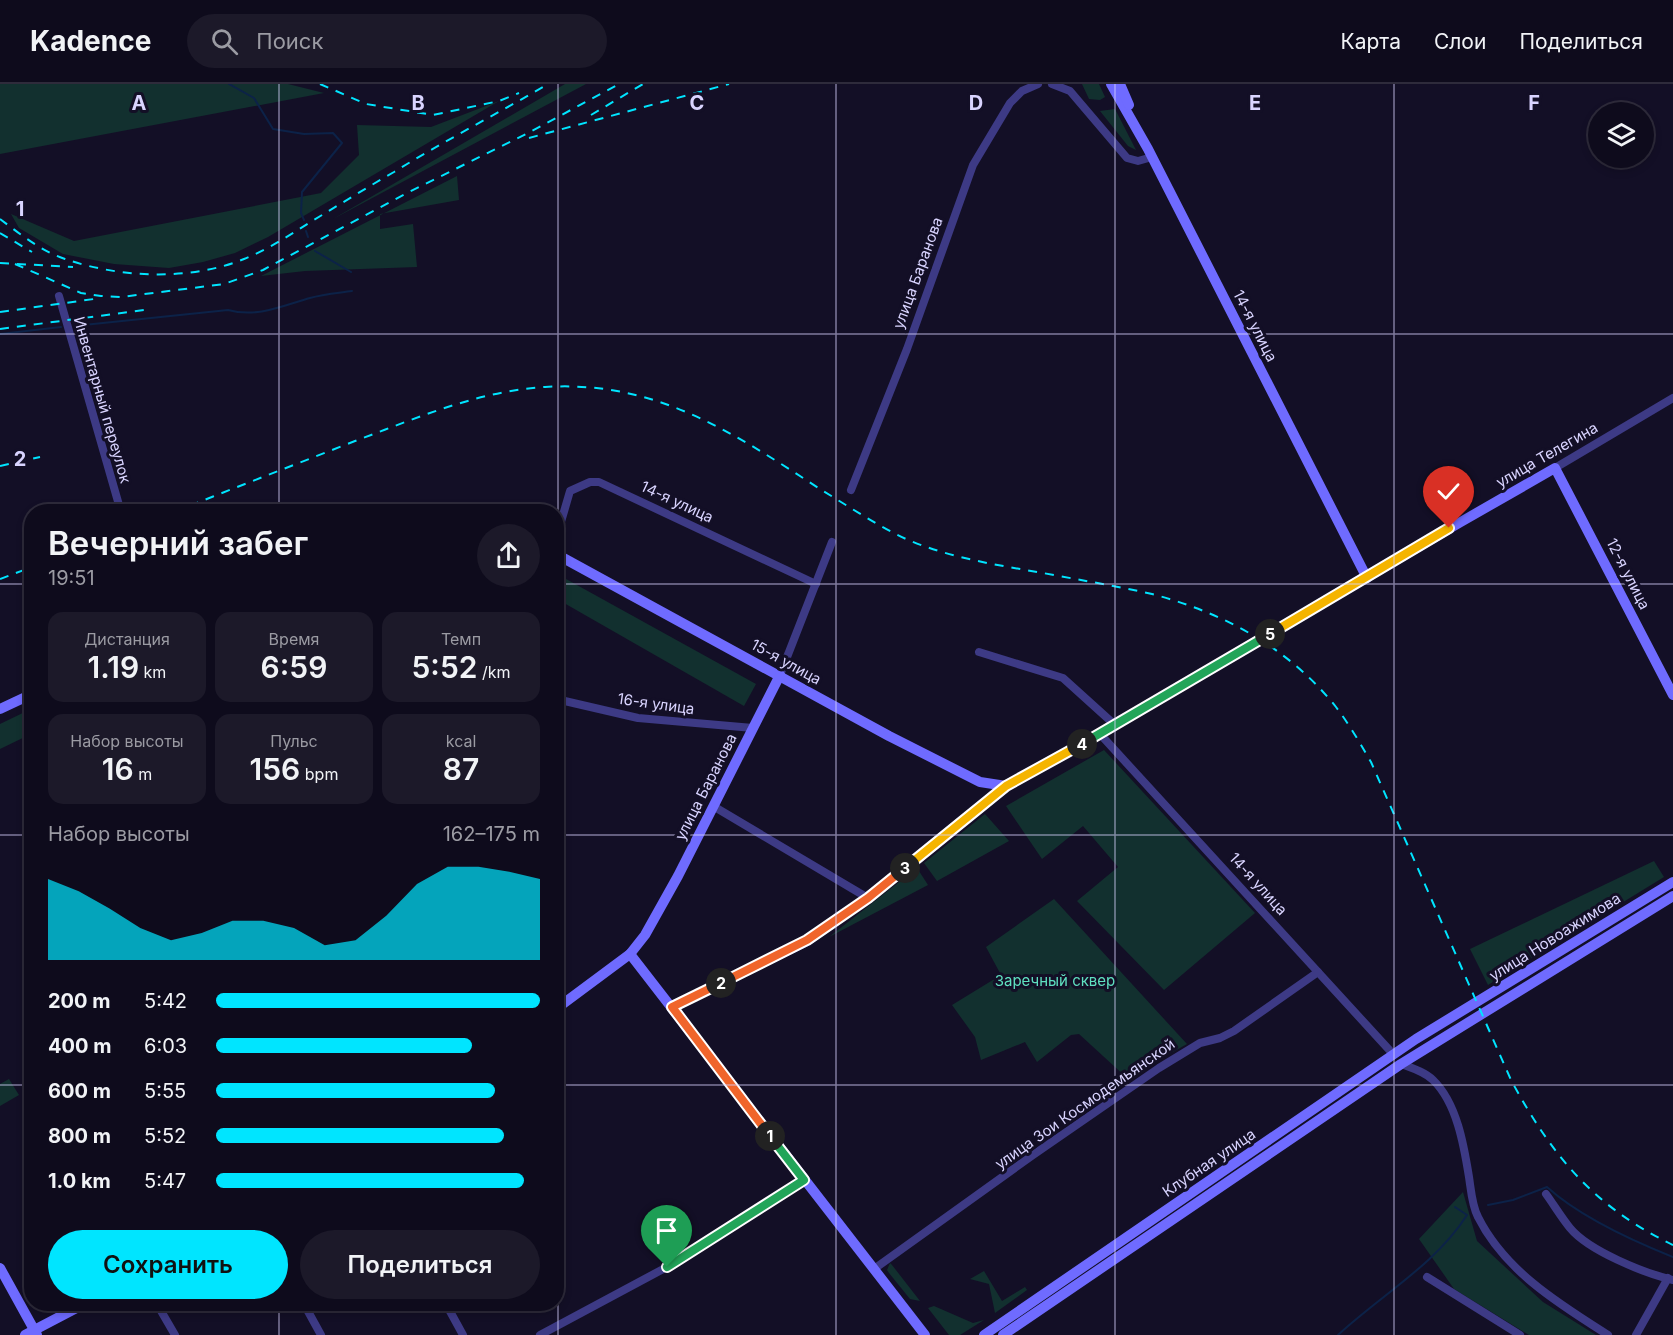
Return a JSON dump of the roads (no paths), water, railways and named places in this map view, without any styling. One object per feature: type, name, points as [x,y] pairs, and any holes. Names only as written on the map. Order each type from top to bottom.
[{"type":"main road","name":"14-я улица","points":[[1116,86],[1367,578]]},
{"type":"main road","name":"улица Телегина","points":[[672,1007],[807,940],[868,898],[1006,786],[1100,734],[1556,468]]},
{"type":"main road","name":"12-я улица","points":[[1556,468],[1673,695]]},
{"type":"main road","name":"15-я улица","points":[[564,558],[889,736],[980,782],[1006,786]]},
{"type":"main road","name":"улица Баранова","points":[[564,1003],[630,954],[645,935],[678,876],[780,675]]},
{"type":"main road","points":[[0,710],[24,698]]},
{"type":"main road","name":"улица Новоажимова","points":[[1452,1017],[1673,882]]},
{"type":"main road","name":"улица Новоажимова","points":[[1458,1028],[1673,896]]},
{"type":"main road","points":[[630,954],[925,1335]]},
{"type":"main road","name":"Клубная улица","points":[[984,1335],[1393,1054],[1452,1017]]},
{"type":"main road","name":"Клубная улица","points":[[1003,1335],[1401,1064],[1458,1028]]},
{"type":"main road","points":[[1393,1054],[1401,1064]]},
{"type":"main road","points":[[0,1268],[32,1334],[72,1311]]},
{"type":"street","name":"улица Баранова","points":[[851,490],[907,349],[973,165],[1010,103],[1022,91],[1038,84]]},
{"type":"street","points":[[1052,84],[1070,91],[1127,158],[1138,161],[1150,153]]},
{"type":"street","name":"Инвентарный переулок","points":[[59,296],[119,504]]},
{"type":"street","name":"улица Телегина","points":[[1556,468],[1673,398]]},
{"type":"street","name":"14-я улица","points":[[564,511],[570,490],[590,482],[599,482],[816,584]]},
{"type":"street","name":"улица Баранова","points":[[780,675],[832,542]]},
{"type":"street","points":[[979,652],[1063,678],[1115,725]]},
{"type":"street","name":"16-я улица","points":[[564,701],[638,718],[753,728]]},
{"type":"street","name":"14-я улица","points":[[1100,734],[1393,1054]]},
{"type":"street","points":[[712,806],[868,898]]},
{"type":"street","name":"улица Зои Космодемьянской","points":[[874,1269],[1137,1082],[1200,1043],[1220,1038],[1234,1031],[1318,972]]},
{"type":"street","points":[[1401,1064],[1432,1079],[1443,1093],[1463,1139],[1477,1216],[1499,1250],[1524,1275],[1557,1302],[1608,1335]]},
{"type":"street","points":[[540,1335],[667,1267],[804,1180]]},
{"type":"street","points":[[1546,1194],[1571,1230],[1592,1245],[1620,1261],[1670,1279],[1636,1335]]},
{"type":"street","points":[[1426,1277],[1520,1335]]},
{"type":"street","points":[[161,1311],[175,1335]]},
{"type":"street","points":[[308,1311],[321,1335]]},
{"type":"street","points":[[450,1311],[463,1335]]},
{"type":"waterway","points":[[229,84],[254,98],[273,129],[304,134],[333,133],[342,143],[302,192],[301,213],[304,220]]},
{"type":"waterway","points":[[306,231],[308,237]]},
{"type":"waterway","points":[[315,251],[351,272]]},
{"type":"waterway","points":[[74,326],[228,310],[259,312],[315,297],[352,291]]},
{"type":"waterway","points":[[0,334],[61,327]]},
{"type":"waterway","points":[[1488,1205],[1513,1200],[1547,1187],[1590,1218],[1673,1257]]},
{"type":"waterway","points":[[1338,1335],[1407,1279],[1454,1233],[1467,1215],[1455,1207]]},
{"type":"railway","points":[[320,84],[366,104],[433,115],[499,101],[519,93]]},
{"type":"railway","points":[[0,219],[31,242],[56,256],[109,270],[178,274],[223,266],[271,246],[548,84]]},
{"type":"railway","points":[[15,264],[81,293],[101,296],[121,297],[224,284],[263,270],[619,84]]},
{"type":"railway","points":[[591,115],[643,84]]},
{"type":"railway","points":[[529,138],[729,84]]},
{"type":"railway","points":[[0,233],[32,252]]},
{"type":"railway","points":[[0,263],[73,267]]},
{"type":"railway","points":[[0,312],[94,299]]},
{"type":"railway","points":[[0,329],[144,310]]},
{"type":"railway","points":[[194,504],[448,407],[520,390],[545,387],[585,387],[622,392],[657,401],[691,414],[755,448],[884,528],[923,546],[974,560],[1152,594],[1205,611],[1229,623],[1276,650],[1298,667],[1336,707],[1354,734],[1371,762],[1511,1080],[1559,1156],[1578,1177],[1620,1214],[1673,1245]]},
{"type":"railway","points":[[0,466],[40,457]]},
{"type":"railway","points":[[0,579],[24,570]]},
{"type":"park label","name":"Заречный сквер","points":[[1055,981]]}]
